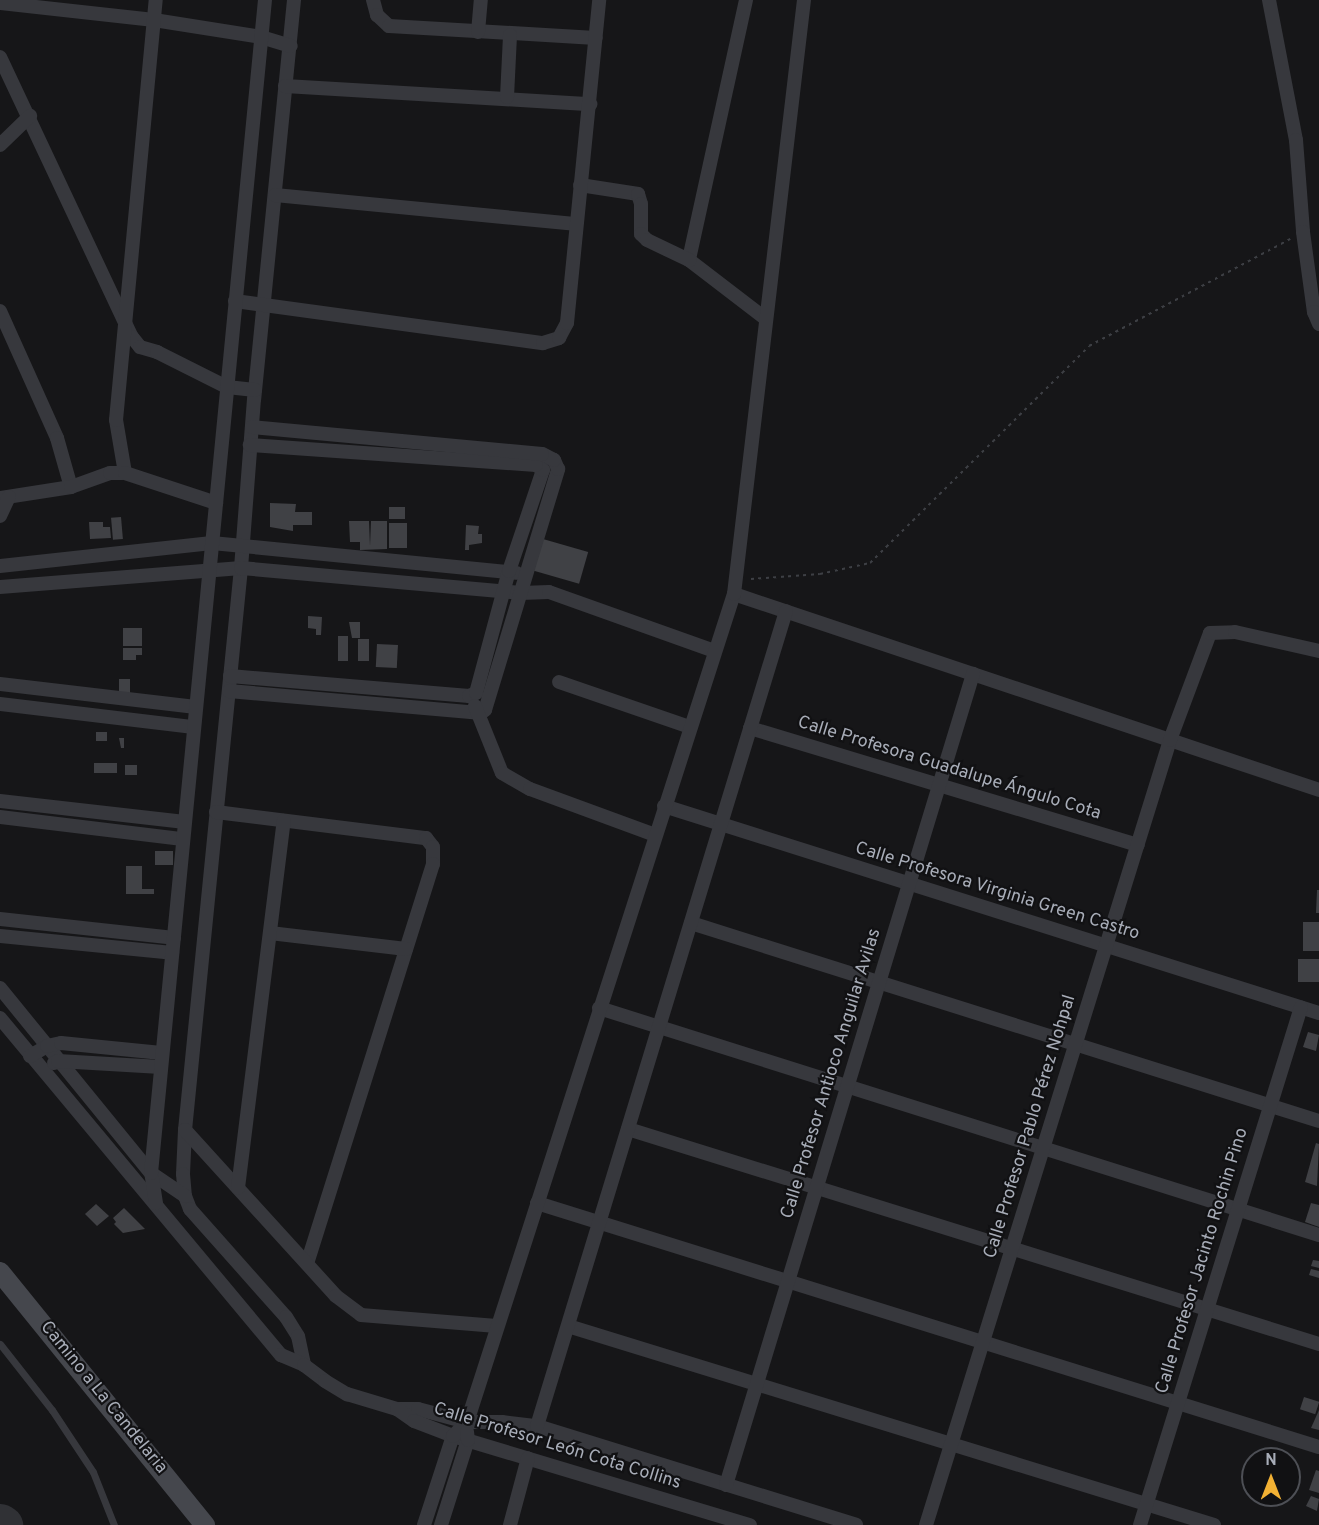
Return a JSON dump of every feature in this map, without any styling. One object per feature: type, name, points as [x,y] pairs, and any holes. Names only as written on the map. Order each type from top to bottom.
[{"type":"street","points":[[125,473],[116,420],[124,317],[156,0]]},
{"type":"street","points":[[156,1203],[151,1173],[265,0]]},
{"type":"street","points":[[185,1196],[185,1130],[294,0]]},
{"type":"street","points":[[373,0],[377,15],[389,26],[510,35],[596,38]]},
{"type":"street","points":[[478,32],[481,0]]},
{"type":"street","points":[[235,301],[543,343],[559,338],[567,323],[599,0]]},
{"type":"street","points":[[689,260],[746,0]]},
{"type":"street","points":[[441,1525],[468,1440],[467,1422],[497,1326],[735,587],[804,0]]},
{"type":"street","points":[[1269,0],[1296,140],[1303,232],[1314,312],[1319,324]]},
{"type":"street","points":[[0,3],[154,20],[261,37],[291,46]]},
{"type":"street","points":[[507,98],[510,35]]},
{"type":"street","points":[[0,57],[140,347],[157,352],[227,387],[255,390]]},
{"type":"street","points":[[285,86],[590,104]]},
{"type":"street","points":[[0,145],[30,116]]},
{"type":"street","points":[[580,185],[638,194],[641,204],[641,234],[647,240],[689,260],[766,319]]},
{"type":"street","points":[[275,195],[575,224]]},
{"type":"street","points":[[0,311],[57,438],[71,487]]},
{"type":"street","points":[[229,691],[479,713],[489,705],[558,469],[554,460],[542,454],[252,427]]},
{"type":"street","points":[[230,676],[469,696],[476,693],[509,571],[542,480],[543,470],[536,465],[250,445]]},
{"type":"street","points":[[0,516],[5,497],[71,487],[110,473],[125,473],[216,503]]},
{"type":"street","points":[[0,566],[212,543],[526,574]]},
{"type":"street","points":[[0,587],[241,567],[521,593],[549,592],[715,651]]},
{"type":"street","points":[[735,587],[786,611],[1319,790]]},
{"type":"street","points":[[537,1426],[786,611]]},
{"type":"street","name":"Calle Profesor Pablo Pérez Nohpal","points":[[926,1525],[1170,740],[1210,633],[1234,632],[1319,651]]},
{"type":"street","name":"Calle Profesor Antioco Anguilar Avilas","points":[[726,1485],[973,674]]},
{"type":"street","points":[[559,682],[690,727]]},
{"type":"street","points":[[0,684],[196,707]]},
{"type":"street","points":[[469,696],[479,713],[502,773],[530,789],[655,835]]},
{"type":"street","points":[[0,704],[194,727]]},
{"type":"street","name":"Calle Profesora Guadalupe Ángulo Cota","points":[[750,728],[1138,845]]},
{"type":"street","points":[[0,801],[185,822]]},
{"type":"street","name":"Calle Profesora Virginia Green Castro","points":[[664,806],[1319,1013]]},
{"type":"street","points":[[216,812],[426,838],[433,847],[433,864],[308,1264]]},
{"type":"street","points":[[0,817],[183,839]]},
{"type":"street","points":[[238,1188],[284,820]]},
{"type":"street","points":[[0,919],[174,938]]},
{"type":"street","points":[[691,923],[1319,1121]]},
{"type":"street","points":[[270,933],[406,949]]},
{"type":"street","points":[[0,936],[172,953]]},
{"type":"street","points":[[0,988],[151,1173],[185,1196],[197,1216],[286,1317],[298,1336],[304,1365]]},
{"type":"street","name":"Calle Profesor Jacinto Rochin Pino","points":[[1140,1525],[1301,1007]]},
{"type":"street","points":[[599,1008],[1319,1235]]},
{"type":"street","points":[[0,1018],[156,1203],[171,1226],[282,1355],[304,1365],[325,1382],[347,1394],[397,1409]]},
{"type":"street","points":[[30,1056],[47,1046],[73,1043],[162,1060]]},
{"type":"street","points":[[42,1070],[58,1061],[162,1060]]},
{"type":"street","points":[[628,1129],[1319,1344]]},
{"type":"street","points":[[185,1130],[336,1296],[362,1315],[497,1326]]},
{"type":"street","points":[[537,1203],[1319,1447]]},
{"type":"street","name":"Camino a La Candelaria","points":[[0,1272],[205,1525]]},
{"type":"street","points":[[568,1326],[1214,1525]]},
{"type":"street","name":"Calle Profesor León Cota Collins","points":[[397,1409],[418,1409],[467,1422],[502,1422],[537,1426],[856,1525]]},
{"type":"street","name":"Calle Profesor León Cota Collins","points":[[397,1409],[414,1421],[453,1436],[528,1458],[715,1520],[750,1525]]},
{"type":"street","points":[[424,1525],[453,1436],[467,1422]]},
{"type":"street","points":[[510,1525],[528,1458]]},
{"type":"lane","points":[[0,1344],[52,1410],[93,1472],[114,1525]]},
{"type":"path","points":[[735,587],[870,563],[1089,346],[1303,232]]},
{"type":"building","points":[[270,503],[296,504],[295,512],[312,512],[312,525],[293,525],[293,531],[270,527]]},
{"type":"building","points":[[389,507],[405,507],[405,519],[389,519]]},
{"type":"building","points":[[121,517],[123,539],[113,540],[111,518]]},
{"type":"building","points":[[349,521],[369,521],[370,546],[371,521],[387,521],[387,549],[360,550],[360,542],[350,542]]},
{"type":"building","points":[[89,522],[103,522],[103,527],[110,527],[111,538],[90,539]]},
{"type":"building","points":[[389,523],[407,523],[407,548],[389,548]]},
{"type":"building","points":[[466,525],[479,526],[478,534],[482,534],[482,543],[469,545],[469,550],[465,550]]},
{"type":"building","points":[[543,539],[588,552],[579,584],[534,571]]},
{"type":"building","points":[[308,616],[322,617],[321,635],[316,635],[316,629],[308,628]]},
{"type":"building","points":[[349,622],[360,622],[360,638],[352,638]]},
{"type":"building","points":[[123,628],[142,628],[142,646],[123,646]]},
{"type":"building","points":[[338,636],[348,636],[348,661],[338,661]]},
{"type":"building","points":[[358,639],[369,639],[369,661],[358,661]]},
{"type":"building","points":[[377,644],[398,645],[397,668],[376,667]]},
{"type":"building","points":[[123,648],[142,648],[142,655],[136,655],[136,660],[123,660]]},
{"type":"building","points":[[119,679],[130,679],[130,693],[119,693]]},
{"type":"building","points":[[96,732],[107,732],[107,741],[96,741]]},
{"type":"building","points":[[119,738],[124,738],[124,748],[121,748]]},
{"type":"building","points":[[94,763],[117,763],[117,773],[94,773]]},
{"type":"building","points":[[125,765],[137,765],[137,775],[125,775]]},
{"type":"building","points":[[155,851],[173,851],[173,865],[155,865]]},
{"type":"building","points":[[126,866],[142,866],[142,894],[126,894]]},
{"type":"building","points":[[142,889],[154,889],[154,894],[142,894]]},
{"type":"building","points":[[1317,890],[1319,890],[1319,913],[1316,913]]},
{"type":"building","points":[[1303,922],[1319,922],[1319,951],[1303,951]]},
{"type":"building","points":[[1298,959],[1319,959],[1319,982],[1298,982]]},
{"type":"building","points":[[1308,1032],[1319,1035],[1316,1051],[1303,1047]]},
{"type":"building","points":[[1316,1143],[1319,1144],[1317,1186],[1305,1182]]},
{"type":"building","points":[[1311,1203],[1319,1205],[1319,1227],[1305,1222]]},
{"type":"building","points":[[96,1204],[109,1216],[97,1226],[85,1214]]},
{"type":"building","points":[[124,1208],[145,1229],[123,1233],[114,1224],[116,1222],[113,1218]]},
{"type":"building","points":[[1313,1260],[1319,1261],[1319,1268],[1311,1266]]},
{"type":"building","points":[[1311,1269],[1319,1271],[1319,1278],[1309,1275]]},
{"type":"building","points":[[1304,1397],[1319,1402],[1315,1414],[1300,1409]]},
{"type":"building","points":[[1319,1410],[1319,1430],[1311,1428]]},
{"type":"building","points":[[1316,1470],[1319,1471],[1319,1493],[1309,1490]]},
{"type":"building","points":[[1311,1496],[1319,1499],[1317,1511],[1306,1506]]}]
